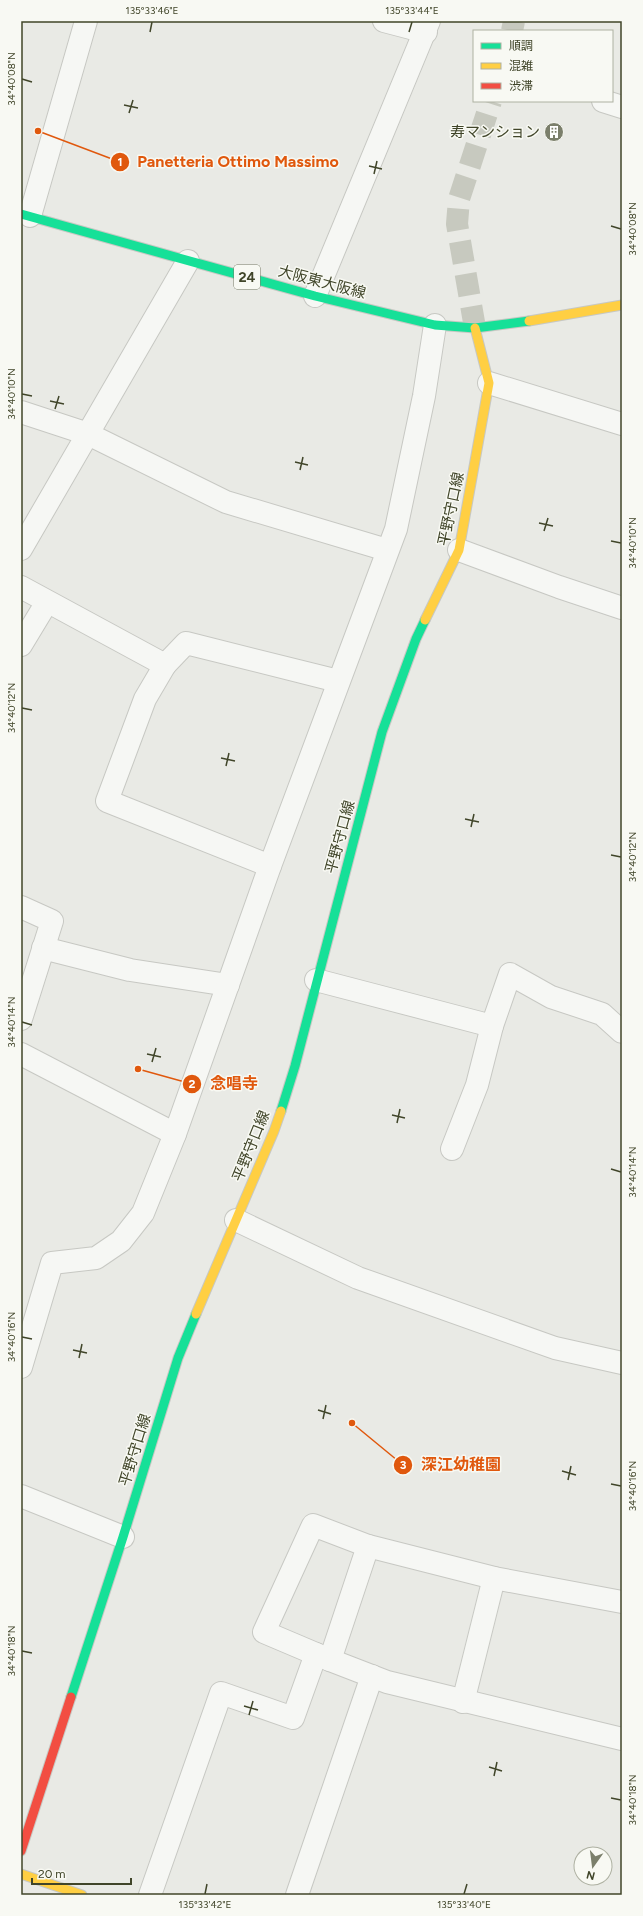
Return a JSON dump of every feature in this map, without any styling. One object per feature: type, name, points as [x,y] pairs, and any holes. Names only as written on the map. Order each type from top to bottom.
[{"type":"main road","name":"大阪東大阪線","points":[[26,215],[314,296],[435,324],[475,328],[522,322],[622,305]]},
{"type":"main road","name":"平野守口線","points":[[21,1851],[123,1537],[178,1358],[274,1131],[295,1066],[316,980],[382,732],[416,639],[459,550],[489,383],[475,328]]},
{"type":"main road","points":[[21,1874],[82,1895]]},
{"type":"street","points":[[26,215],[86,21]]},
{"type":"street","points":[[314,296],[428,26],[384,21]]},
{"type":"street","points":[[606,102],[622,107]]},
{"type":"street","points":[[21,549],[188,260]]},
{"type":"street","points":[[21,1367],[52,1263],[96,1258],[121,1241],[143,1213],[175,1134],[270,866],[396,528],[424,396],[435,324]]},
{"type":"street","points":[[489,383],[622,424]]},
{"type":"street","points":[[21,412],[88,434],[226,502],[387,550]]},
{"type":"street","points":[[459,550],[559,587],[622,608]]},
{"type":"street","points":[[21,587],[165,665]]},
{"type":"street","points":[[21,645],[47,602]]},
{"type":"street","points":[[270,866],[107,801],[145,698],[165,665],[186,643],[338,682]]},
{"type":"street","points":[[21,907],[52,921],[21,1020]]},
{"type":"street","points":[[43,948],[130,970],[228,984]]},
{"type":"street","points":[[452,1149],[477,1085],[492,1026],[510,974],[551,997],[602,1014],[622,1032]]},
{"type":"street","points":[[316,980],[492,1026]]},
{"type":"street","points":[[21,1054],[175,1134]]},
{"type":"street","points":[[236,1220],[358,1278],[555,1348],[622,1363]]},
{"type":"street","points":[[21,1496],[123,1537]]},
{"type":"street","points":[[622,1602],[494,1578],[368,1546],[313,1525],[264,1632],[372,1676],[463,1702],[622,1739]]},
{"type":"street","points":[[150,1895],[221,1693],[293,1718],[323,1657],[368,1546]]},
{"type":"street","points":[[463,1702],[494,1578]]},
{"type":"street","points":[[297,1895],[372,1676]]},
{"type":"tunnel","points":[[512,30],[514,21]]},
{"type":"tunnel","points":[[475,328],[457,224],[459,199],[491,102]]},
{"type":"traffic: fast","points":[[21,214],[315,296],[435,325],[475,328],[529,321]]},
{"type":"traffic: fast","points":[[281,1111],[295,1066],[382,732],[416,639],[425,620]]},
{"type":"traffic: fast","points":[[71,1697],[123,1537],[178,1358],[196,1314]]},
{"type":"traffic: slow","points":[[529,321],[622,305]]},
{"type":"traffic: slow","points":[[425,620],[459,550],[489,383],[475,328]]},
{"type":"traffic: slow","points":[[196,1314],[274,1131],[281,1111]]},
{"type":"traffic: slow","points":[[21,1874],[82,1895]]},
{"type":"traffic: jam","points":[[21,1851],[71,1697]]},
{"type":"place","name":"Panetteria Ottimo Massimo","points":[[38,131]]},
{"type":"place","name":"寿マンション","points":[[554,132]]},
{"type":"place","name":"念唱寺","points":[[138,1069]]},
{"type":"place","name":"深江幼稚園","points":[[352,1423]]}]
